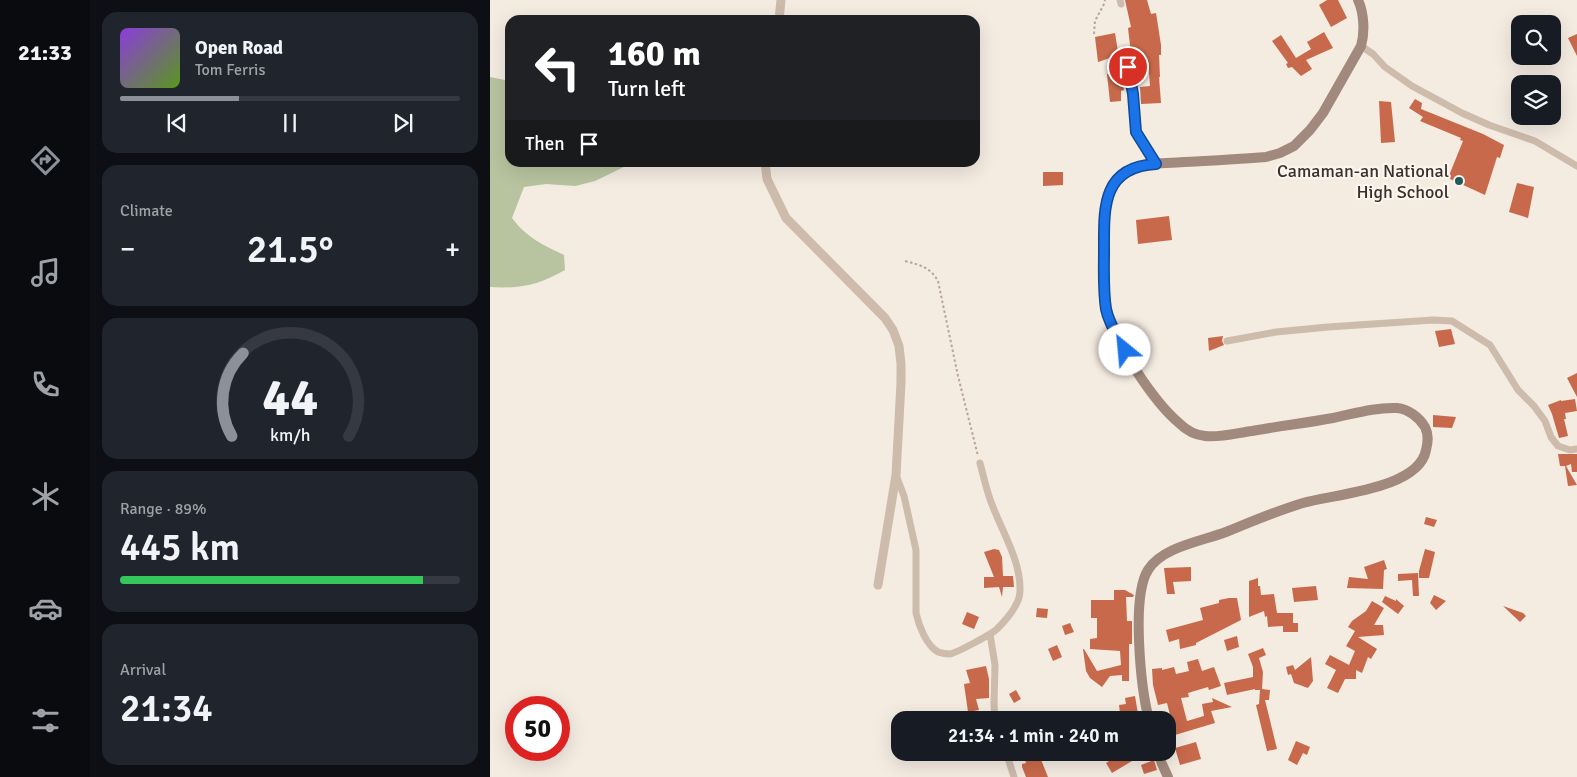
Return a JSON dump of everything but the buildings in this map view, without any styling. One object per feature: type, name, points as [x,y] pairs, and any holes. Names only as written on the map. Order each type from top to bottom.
[{"type":"main road","points":[[1148,711],[1141,669],[1140,589],[1149,567],[1158,558],[1182,546],[1222,534],[1304,503],[1379,487],[1411,472],[1425,455],[1428,438],[1425,427],[1412,414],[1400,408],[1366,411],[1223,436],[1204,436],[1190,432],[1179,424],[1148,386],[1111,325],[1106,309],[1105,205],[1110,190],[1121,175],[1148,164],[1266,158],[1294,146],[1323,113],[1361,46],[1364,38],[1362,8],[1358,0]]},
{"type":"main road","points":[[1161,761],[1168,777]]},
{"type":"street","points":[[780,15],[781,0]]},
{"type":"street","points":[[1361,46],[1373,54],[1385,67],[1412,86],[1489,125],[1535,141],[1577,166]]},
{"type":"street","points":[[1128,67],[1133,94],[1136,132],[1156,164]]},
{"type":"street","points":[[765,167],[767,179],[786,218],[881,313],[893,330],[899,346],[902,364],[896,475],[878,585]]},
{"type":"street","points":[[1227,341],[1276,332],[1328,327],[1433,320],[1452,321],[1490,345],[1518,390],[1534,406],[1545,421],[1551,437],[1558,446],[1570,450],[1577,449]]},
{"type":"street","points":[[896,475],[904,496],[916,550],[916,613],[918,622],[930,645],[939,652],[949,654],[963,649],[996,629],[1016,606],[1020,591],[1018,574],[1012,553],[992,506],[980,463]]},
{"type":"street","points":[[990,634],[995,666],[994,711]]},
{"type":"street","points":[[1009,761],[1014,777]]},
{"type":"path","points":[[1094,34],[1095,21],[1105,0]]},
{"type":"path","points":[[905,261],[923,266],[933,272],[938,281],[958,376],[980,463]]},
{"type":"green space","points":[[490,77],[505,80],[505,167],[624,167],[595,181],[575,186],[546,184],[524,187],[512,218],[529,235],[564,255],[565,270],[529,285],[490,287]]},
{"type":"place","name":"Camaman-an National High School","points":[[1459,181]]},
{"type":"route","points":[[1125,350],[1111,325],[1106,309],[1104,259],[1105,205],[1110,190],[1121,175],[1148,164],[1156,164],[1136,132],[1133,94],[1128,67]]}]
